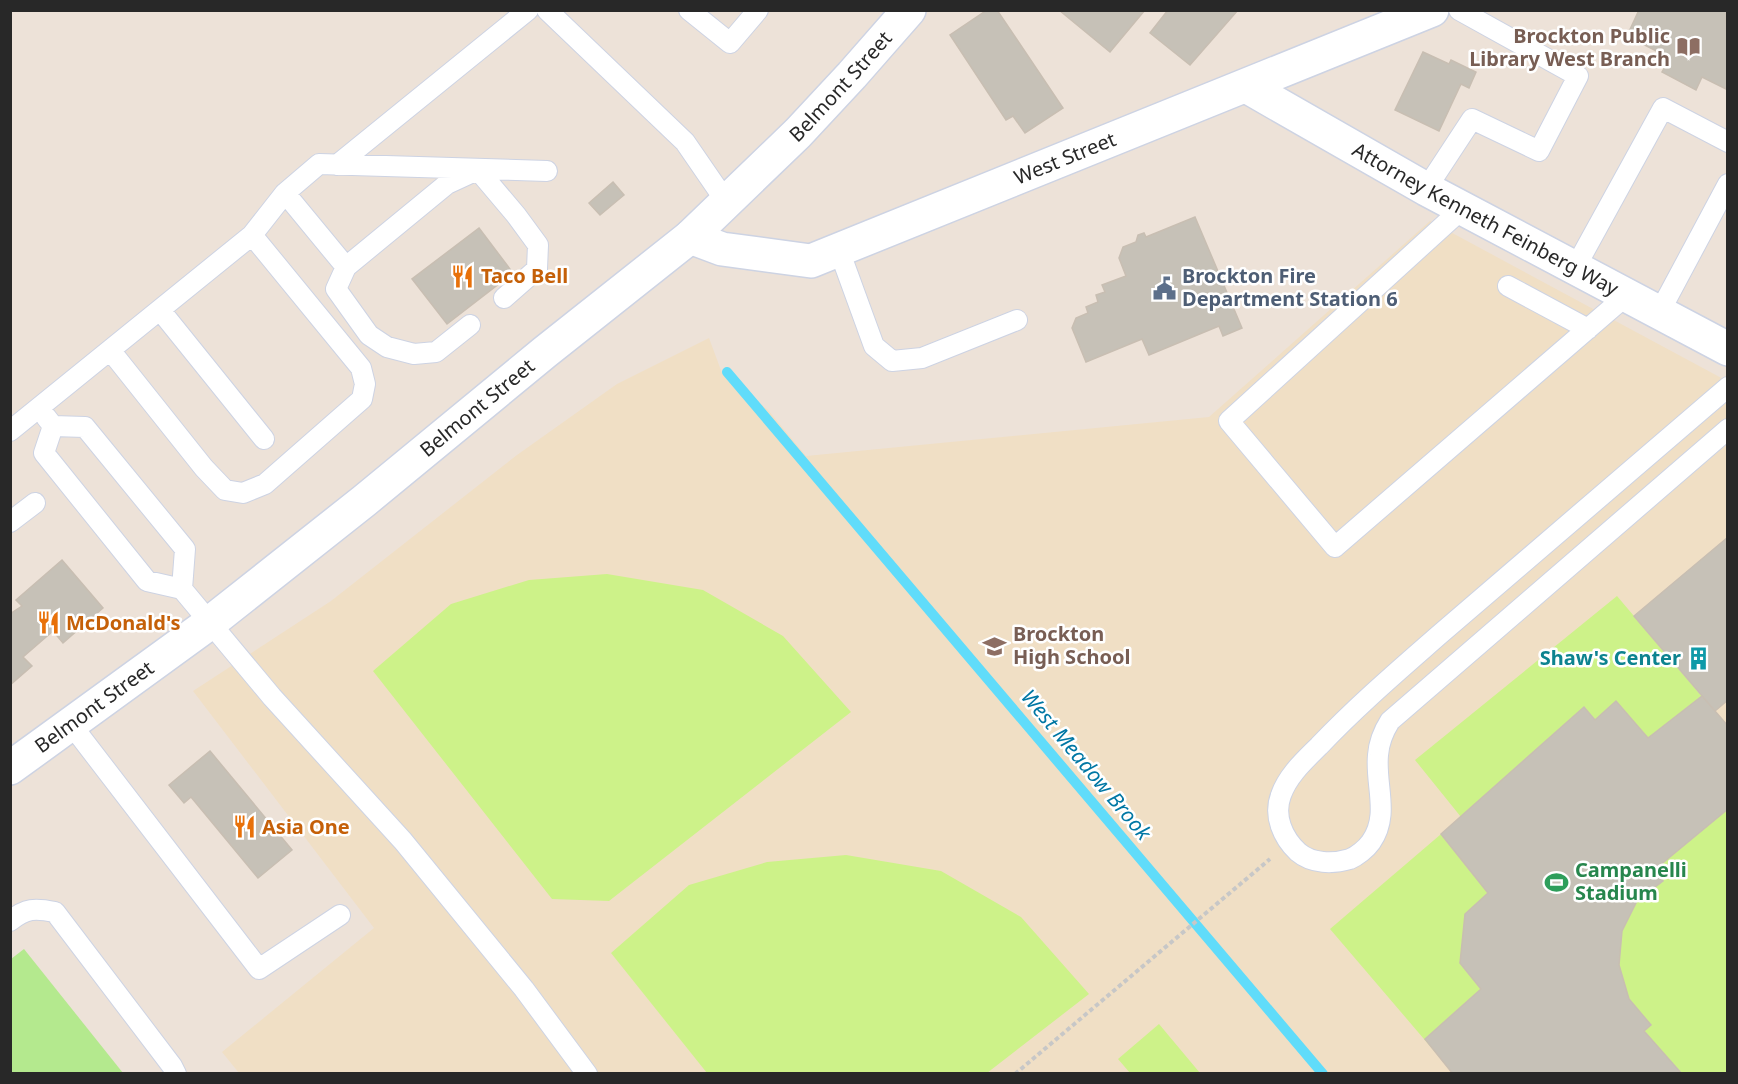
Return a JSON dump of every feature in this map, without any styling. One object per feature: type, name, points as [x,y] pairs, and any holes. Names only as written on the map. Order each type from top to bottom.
[{"type":"street","name":"Belmont Street","points":[[10,768],[211,622],[690,237],[798,133],[909,10]]},
{"type":"street","name":"West Street","points":[[690,237],[722,249],[811,261],[1432,10]]},
{"type":"street","name":"Attorney Kenneth Feinberg Way","points":[[1246,86],[1426,189],[1728,349]]},
{"type":"lane","points":[[337,165],[528,10]]},
{"type":"lane","points":[[547,10],[685,142],[727,203]]},
{"type":"lane","points":[[689,10],[730,43],[758,10]]},
{"type":"lane","points":[[1426,189],[1472,119],[1539,151],[1578,76],[1459,10]]},
{"type":"lane","points":[[1575,268],[1663,108],[1728,142]]},
{"type":"lane","points":[[10,431],[252,236],[285,194],[319,164],[547,171]]},
{"type":"lane","points":[[470,325],[436,352],[414,354],[387,347],[369,335],[336,289],[346,267],[447,184],[478,170]]},
{"type":"lane","points":[[478,170],[538,245],[537,269],[504,298]]},
{"type":"lane","points":[[1659,313],[1728,184]]},
{"type":"lane","points":[[285,194],[346,267]]},
{"type":"lane","points":[[1463,208],[1229,421],[1335,547],[1627,295]]},
{"type":"lane","points":[[110,350],[204,468],[225,490],[243,493],[265,484],[362,399],[365,384],[361,368],[252,236]]},
{"type":"lane","points":[[839,250],[874,346],[892,361],[922,358],[1017,320]]},
{"type":"lane","points":[[1508,286],[1588,329]]},
{"type":"lane","points":[[160,310],[264,439]]},
{"type":"lane","points":[[1728,387],[1359,705],[1298,768],[1280,796],[1278,813],[1281,828],[1289,843],[1302,855],[1318,862],[1336,863],[1353,858],[1368,847],[1378,832],[1382,815],[1378,756],[1383,733],[1390,721],[1728,429]]},
{"type":"lane","points":[[39,408],[53,426]]},
{"type":"lane","points":[[53,426],[86,427],[185,549],[182,589]]},
{"type":"lane","points":[[53,426],[44,453],[147,581],[182,589],[272,697],[404,841],[524,989],[587,1074]]},
{"type":"lane","points":[[10,522],[35,502]]},
{"type":"lane","points":[[70,723],[259,969],[340,915]]},
{"type":"lane","points":[[10,921],[22,912],[39,909],[55,912],[172,1065],[176,1074]]},
{"type":"path","points":[[1015,1074],[1289,843]]},
{"type":"shaded area","name":"Brockton High School","points":[[1430,221],[1727,381],[1727,1073],[239,1073],[222,1052],[374,928],[193,691],[331,601],[517,455],[617,384],[709,338],[722,373],[768,410],[806,456],[1209,417]]},
{"type":"green space","points":[[607,574],[703,590],[783,636],[851,712],[609,901],[552,899],[373,671],[451,604],[529,580]]},
{"type":"green space","name":"Campanelli Stadium","points":[[1617,596],[1727,726],[1727,1073],[1453,1073],[1330,929],[1461,817],[1415,760]]},
{"type":"green space","points":[[846,855],[941,871],[1021,917],[1089,994],[987,1073],[707,1073],[611,953],[689,885],[767,862]]},
{"type":"green space","points":[[24,949],[123,1073],[11,1073],[11,959]]},
{"type":"green space","points":[[1159,1024],[1200,1073],[1130,1073],[1118,1059]]},
{"type":"building","points":[[987,10],[997,10],[1063,108],[1025,133],[1013,116],[1006,120],[950,35]]},
{"type":"building","points":[[1059,10],[1145,10],[1110,52]]},
{"type":"building","points":[[1168,10],[1238,10],[1190,65],[1150,33]]},
{"type":"building","name":"Brockton Public Library West Branch","points":[[1639,10],[1726,10],[1728,90],[1702,77],[1696,90],[1662,72],[1670,58],[1627,36]]},
{"type":"building","points":[[1423,52],[1449,64],[1451,60],[1476,72],[1469,88],[1461,84],[1439,131],[1395,110]]},
{"type":"building","points":[[613,182],[624,195],[600,215],[589,203]]},
{"type":"building","name":"Brockton Fire Department Station 6","points":[[1195,217],[1242,328],[1223,336],[1219,326],[1149,355],[1142,339],[1086,362],[1072,328],[1076,318],[1088,313],[1086,307],[1098,302],[1096,295],[1105,292],[1102,285],[1126,276],[1119,258],[1123,247],[1136,242],[1138,235],[1144,233],[1146,237]]},
{"type":"building","name":"Taco Bell","points":[[479,228],[513,273],[447,324],[412,279]]},
{"type":"building","name":"Shaw's Center","points":[[1728,537],[1728,700],[1715,711],[1634,616]]},
{"type":"building","name":"McDonald's","points":[[62,560],[103,608],[63,643],[53,631],[23,657],[32,666],[10,685],[10,614],[22,606],[16,600]]},
{"type":"building","name":"Campanelli Stadium","points":[[1702,696],[1728,726],[1728,809],[1653,871],[1663,881],[1637,901],[1622,931],[1619,965],[1629,999],[1651,1025],[1644,1031],[1682,1074],[1453,1074],[1425,1039],[1481,989],[1460,963],[1465,914],[1488,893],[1441,834],[1584,707],[1595,720],[1616,701],[1648,738]]},
{"type":"building","name":"Asia One","points":[[210,751],[292,850],[258,878],[191,797],[184,803],[169,785]]},
{"type":"waterway","name":"West Meadow Brook","points":[[727,372],[1323,1074]]},
{"type":"place","name":"Brockton Public Library West Branch","points":[[1688,47]]},
{"type":"place","name":"Taco Bell","points":[[463,276]]},
{"type":"place","name":"Brockton Fire Department Station 6","points":[[1164,288]]},
{"type":"place","name":"McDonald's","points":[[48,623]]},
{"type":"place","name":"Brockton High School","points":[[995,646]]},
{"type":"place","name":"Shaw's Center","points":[[1699,658]]},
{"type":"place","name":"Asia One","points":[[244,827]]},
{"type":"place","name":"Campanelli Stadium","points":[[1557,882]]}]
